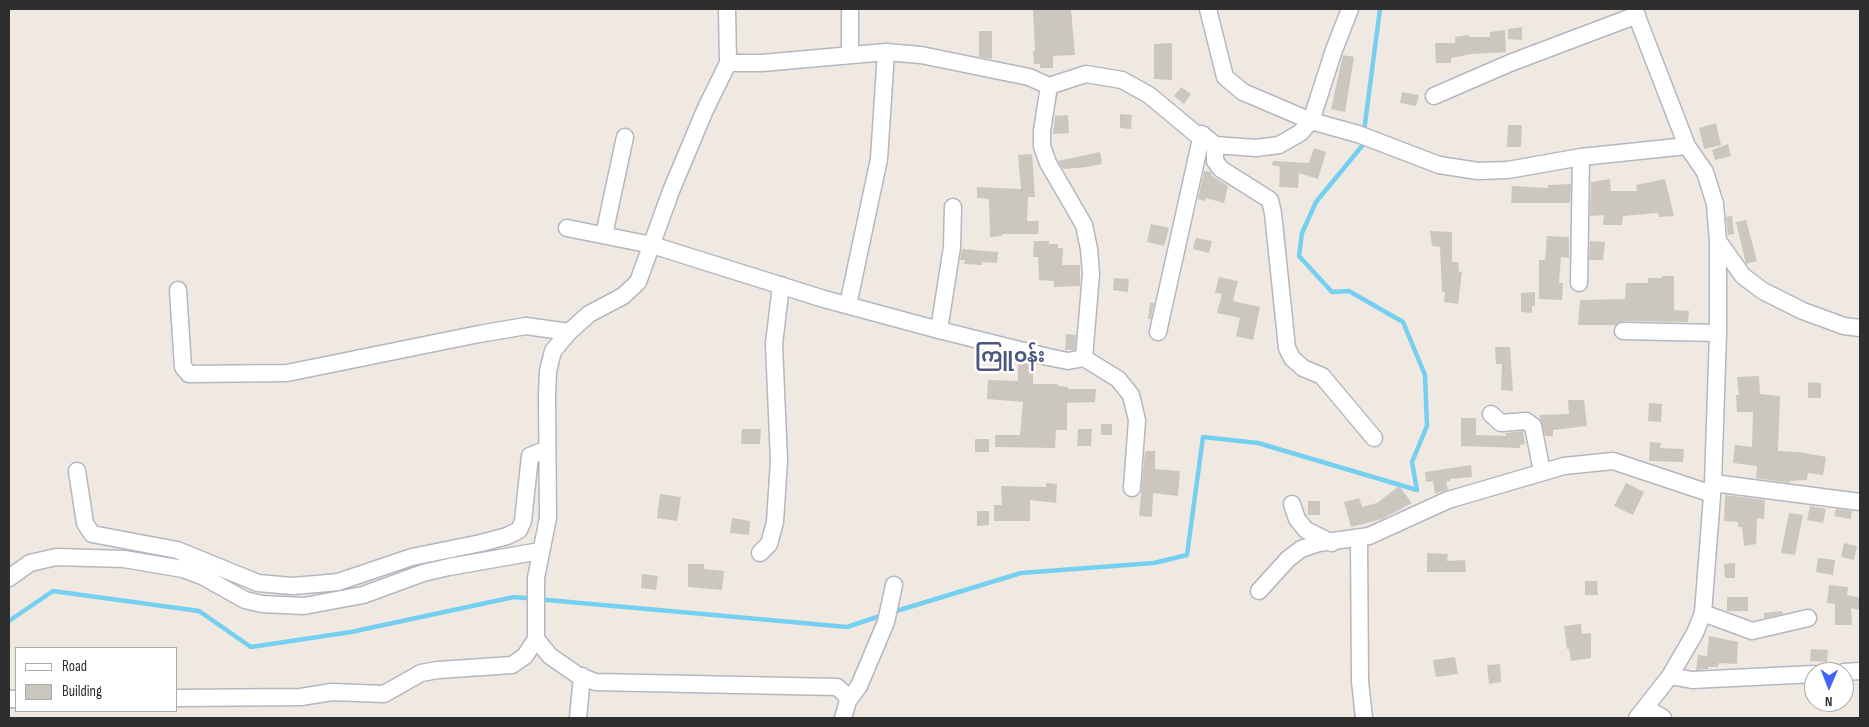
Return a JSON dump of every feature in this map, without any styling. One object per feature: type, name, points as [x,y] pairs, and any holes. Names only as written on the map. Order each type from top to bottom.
[{"type":"street","points":[[178,698],[301,697],[332,692],[384,694],[421,673],[512,665],[525,656],[536,639],[536,578],[548,518],[548,372],[553,351],[569,332],[589,314],[623,296],[638,282],[705,110],[728,63],[727,9]]},
{"type":"street","points":[[850,9],[850,56]]},
{"type":"street","points":[[1208,9],[1225,77],[1243,92],[1311,121],[1358,134],[1440,165],[1478,171],[1508,170],[1581,157],[1687,146]]},
{"type":"street","points":[[728,63],[886,52],[921,54],[1029,77],[1049,86],[1086,74],[1122,80],[1149,94],[1196,134],[1202,134],[1215,145],[1256,148],[1279,145],[1300,133],[1311,121],[1334,50],[1350,9]]},
{"type":"street","points":[[1434,96],[1636,12],[1687,146],[1705,172],[1708,180],[1715,204],[1718,241],[1718,333],[1713,488],[1703,613],[1695,633],[1670,676],[1641,713],[1663,718]]},
{"type":"street","points":[[848,305],[879,159],[886,52]]},
{"type":"street","points":[[1049,86],[1042,131],[1042,146],[1048,163],[1084,225],[1089,249],[1091,274],[1084,358]]},
{"type":"street","points":[[1158,332],[1202,134]]},
{"type":"street","points":[[604,234],[624,137]]},
{"type":"street","points":[[1215,145],[1215,161],[1221,168],[1270,200],[1286,338],[1292,358],[1303,368],[1322,376],[1374,438]]},
{"type":"street","points":[[1579,283],[1581,157]]},
{"type":"street","points":[[939,330],[952,246],[953,208]]},
{"type":"street","points":[[567,228],[652,245],[848,305],[939,330],[1068,361],[1084,358],[1118,379],[1131,395],[1137,420],[1132,488]]},
{"type":"street","points":[[1718,241],[1743,276],[1763,291],[1803,311],[1844,326],[1860,328]]},
{"type":"street","points":[[760,553],[769,544],[775,522],[779,461],[774,344],[781,285]]},
{"type":"street","points":[[178,290],[183,367],[189,374],[287,373],[526,326],[569,332]]},
{"type":"street","points":[[1623,331],[1718,333]]},
{"type":"street","points":[[1491,414],[1501,423],[1526,421],[1533,426],[1542,472]]},
{"type":"street","points":[[77,471],[85,523],[92,534],[177,550],[258,583],[309,585],[338,582],[412,557],[507,536],[519,530],[523,522],[530,456],[547,449]]},
{"type":"street","points":[[1259,591],[1300,549],[1319,543],[1332,543],[1359,538],[1384,530],[1448,500],[1564,466],[1612,461],[1713,488],[1860,502]]},
{"type":"street","points":[[1292,504],[1297,519],[1306,530],[1332,543]]},
{"type":"street","points":[[1359,538],[1360,681],[1364,718]]},
{"type":"street","points":[[9,578],[30,563],[56,557],[124,558],[183,569],[202,576],[244,600],[262,604],[304,606],[363,595],[423,573],[448,567],[540,551]]},
{"type":"street","points":[[843,718],[848,700],[859,686],[887,614],[894,584]]},
{"type":"street","points":[[1703,613],[1752,631],[1808,618]]},
{"type":"street","points":[[536,639],[550,656],[580,683],[828,686],[842,690],[848,700]]},
{"type":"street","points":[[1670,676],[1692,680],[1804,674]]},
{"type":"street","points":[[578,718],[580,683]]},
{"type":"building","points":[[1033,9],[1071,9],[1075,55],[1053,56],[1053,68],[1040,68],[1040,64],[1034,64]]},
{"type":"building","points":[[1522,27],[1522,40],[1508,39],[1508,29]]},
{"type":"building","points":[[1505,30],[1506,52],[1471,54],[1451,58],[1451,63],[1436,63],[1435,43],[1455,43],[1455,37],[1468,35],[1469,37],[1490,37],[1490,32]]},
{"type":"building","points":[[979,31],[992,31],[992,59],[979,57]]},
{"type":"building","points":[[1172,43],[1172,80],[1154,79],[1154,44]]},
{"type":"building","points":[[1343,55],[1354,57],[1345,112],[1331,109]]},
{"type":"building","points":[[1181,87],[1191,94],[1184,104],[1174,96]]},
{"type":"building","points":[[1402,92],[1419,95],[1416,106],[1400,103]]},
{"type":"building","points":[[1120,114],[1132,115],[1131,129],[1120,128]]},
{"type":"building","points":[[1068,115],[1069,133],[1053,134],[1055,116]]},
{"type":"building","points":[[1716,123],[1721,145],[1704,149],[1699,128]]},
{"type":"building","points":[[1508,125],[1522,125],[1521,147],[1507,147]]},
{"type":"building","points":[[1728,144],[1731,156],[1715,160],[1712,150]]},
{"type":"building","points":[[1314,148],[1326,152],[1318,179],[1299,173],[1298,188],[1279,187],[1280,167],[1272,165],[1273,161],[1309,163]]},
{"type":"building","points":[[1100,152],[1102,164],[1063,169],[1058,161]]},
{"type":"building","points":[[1032,154],[1035,197],[1028,197],[1027,221],[1039,221],[1038,234],[1002,234],[1002,236],[990,237],[989,199],[977,198],[977,187],[1021,189],[1018,155]]},
{"type":"building","points":[[1204,171],[1211,172],[1212,176],[1228,186],[1224,203],[1206,198],[1205,201],[1198,199]]},
{"type":"building","points":[[1610,179],[1611,191],[1637,191],[1636,185],[1665,179],[1674,216],[1659,217],[1658,213],[1623,216],[1622,225],[1603,225],[1604,215],[1590,216],[1591,182]]},
{"type":"building","points":[[1571,184],[1570,203],[1511,203],[1512,186],[1548,188],[1548,185]]},
{"type":"building","points":[[1732,216],[1734,234],[1728,235],[1726,217]]},
{"type":"building","points":[[1746,220],[1757,261],[1746,264],[1736,222]]},
{"type":"building","points":[[1151,224],[1169,228],[1164,246],[1147,242]]},
{"type":"building","points":[[1430,231],[1452,232],[1452,262],[1458,262],[1459,272],[1462,272],[1458,304],[1444,302],[1445,292],[1442,292],[1440,247],[1432,246]]},
{"type":"building","points":[[1547,236],[1569,237],[1569,258],[1561,257],[1559,283],[1563,283],[1562,300],[1539,299],[1539,260],[1545,260]]},
{"type":"building","points":[[1196,238],[1212,241],[1209,253],[1193,249]]},
{"type":"building","points":[[1034,241],[1049,241],[1049,244],[1058,244],[1058,248],[1063,248],[1062,265],[1080,265],[1080,286],[1054,287],[1054,281],[1039,280],[1038,257],[1033,257]]},
{"type":"building","points":[[1590,241],[1605,242],[1603,260],[1589,260]]},
{"type":"building","points":[[962,249],[998,252],[997,263],[982,262],[982,265],[964,264],[965,260],[960,260]]},
{"type":"building","points":[[1662,276],[1674,276],[1674,310],[1689,311],[1688,322],[1623,321],[1615,325],[1578,325],[1580,300],[1625,299],[1626,283],[1648,283],[1648,278],[1662,278]]},
{"type":"building","points":[[1219,277],[1238,281],[1233,301],[1260,307],[1253,340],[1236,336],[1240,318],[1217,313],[1222,294],[1215,293]]},
{"type":"building","points":[[1114,278],[1129,279],[1128,292],[1113,290]]},
{"type":"building","points":[[1535,292],[1535,306],[1532,306],[1532,313],[1521,312],[1521,293]]},
{"type":"building","points":[[1150,303],[1154,303],[1151,319],[1148,319]]},
{"type":"building","points":[[1066,334],[1076,335],[1075,350],[1065,350]]},
{"type":"building","points":[[1495,347],[1510,347],[1513,391],[1501,390],[1502,364],[1496,364]]},
{"type":"building","points":[[1018,362],[1033,364],[1033,384],[1058,384],[1058,386],[1068,387],[1068,389],[1096,389],[1095,402],[1067,403],[1067,430],[1056,430],[1055,448],[995,447],[995,435],[1020,435],[1023,402],[987,399],[988,380],[1018,381]]},
{"type":"building","points":[[1759,376],[1760,394],[1780,396],[1778,451],[1799,452],[1826,457],[1823,475],[1808,473],[1807,480],[1790,481],[1790,483],[1756,478],[1757,466],[1733,463],[1735,445],[1752,447],[1753,412],[1737,412],[1736,395],[1739,395],[1737,377]]},
{"type":"building","points":[[1808,382],[1821,383],[1821,398],[1808,398]]},
{"type":"building","points":[[1568,400],[1584,400],[1587,426],[1553,430],[1553,436],[1545,436],[1539,415],[1569,414]]},
{"type":"building","points":[[1649,403],[1662,404],[1661,422],[1648,421]]},
{"type":"building","points":[[1461,418],[1476,418],[1476,435],[1506,436],[1505,433],[1523,431],[1525,444],[1520,445],[1520,448],[1461,446]]},
{"type":"building","points":[[1101,424],[1112,424],[1112,435],[1101,435]]},
{"type":"building","points":[[742,429],[761,429],[760,444],[741,444]]},
{"type":"building","points":[[1078,429],[1092,429],[1091,446],[1077,446]]},
{"type":"building","points":[[975,439],[989,439],[989,452],[975,452]]},
{"type":"building","points":[[1650,442],[1661,443],[1660,448],[1684,449],[1683,462],[1649,461]]},
{"type":"building","points":[[1145,451],[1155,451],[1155,469],[1180,471],[1178,496],[1153,493],[1152,517],[1139,516]]},
{"type":"building","points":[[1471,465],[1472,477],[1450,479],[1450,481],[1446,482],[1448,490],[1435,494],[1433,481],[1426,482],[1425,472]]},
{"type":"building","points":[[1046,483],[1057,484],[1056,503],[1030,500],[1030,521],[994,521],[994,505],[1002,505],[1001,486],[1046,487]]},
{"type":"building","points":[[1626,483],[1644,492],[1633,515],[1614,506]]},
{"type":"building","points":[[1399,486],[1412,503],[1382,519],[1351,527],[1344,502],[1359,498],[1362,507],[1377,503]]},
{"type":"building","points":[[660,494],[681,497],[677,521],[657,518]]},
{"type":"building","points":[[1725,495],[1765,500],[1764,519],[1757,518],[1756,544],[1744,546],[1742,527],[1738,527],[1738,522],[1724,521]]},
{"type":"building","points":[[1308,501],[1320,501],[1320,515],[1308,515]]},
{"type":"building","points":[[1810,506],[1826,509],[1823,523],[1807,520]]},
{"type":"building","points":[[1836,509],[1852,511],[1851,519],[1834,516]]},
{"type":"building","points":[[977,511],[989,511],[989,525],[977,526]]},
{"type":"building","points":[[1789,513],[1803,515],[1795,555],[1781,553]]},
{"type":"building","points":[[732,518],[750,521],[749,535],[730,533]]},
{"type":"building","points":[[1844,543],[1857,546],[1854,560],[1841,557]]},
{"type":"building","points":[[1427,553],[1448,554],[1447,561],[1465,560],[1466,572],[1427,572]]},
{"type":"building","points":[[1818,558],[1835,560],[1833,575],[1816,572]]},
{"type":"building","points":[[1735,563],[1735,578],[1725,578],[1724,564]]},
{"type":"building","points":[[688,564],[704,564],[704,569],[724,571],[722,590],[688,587]]},
{"type":"building","points":[[642,574],[658,576],[656,590],[641,588]]},
{"type":"building","points":[[1585,581],[1597,581],[1598,595],[1585,595]]},
{"type":"building","points":[[1829,585],[1848,587],[1847,595],[1860,598],[1860,610],[1851,608],[1852,625],[1835,625],[1835,604],[1827,603]]},
{"type":"building","points":[[1727,597],[1748,597],[1748,611],[1727,611]]},
{"type":"building","points":[[1782,611],[1783,614],[1764,618],[1764,613]]},
{"type":"building","points":[[1581,624],[1582,634],[1591,633],[1591,658],[1571,661],[1569,649],[1567,649],[1564,626]]},
{"type":"building","points":[[1709,636],[1738,642],[1737,664],[1719,663],[1718,667],[1696,670],[1698,655],[1707,656]]},
{"type":"building","points":[[1811,649],[1828,650],[1827,662],[1810,661]]},
{"type":"building","points":[[1455,657],[1458,674],[1436,677],[1433,660]]},
{"type":"building","points":[[1500,664],[1501,682],[1489,684],[1487,665]]},
{"type":"waterway","points":[[1364,131],[1380,9]]},
{"type":"waterway","points":[[893,612],[1021,573],[1154,563],[1187,555],[1203,437],[1258,443],[1417,490],[1412,462],[1427,426],[1425,375],[1403,322],[1349,291],[1332,292],[1299,256],[1302,233],[1316,202],[1362,146],[1363,139]]},
{"type":"waterway","points":[[9,621],[53,591],[199,611],[251,647],[351,632],[514,597],[847,627],[883,615]]},
{"type":"district","name":"ကြူဝန်း","points":[[1010,357]]}]
